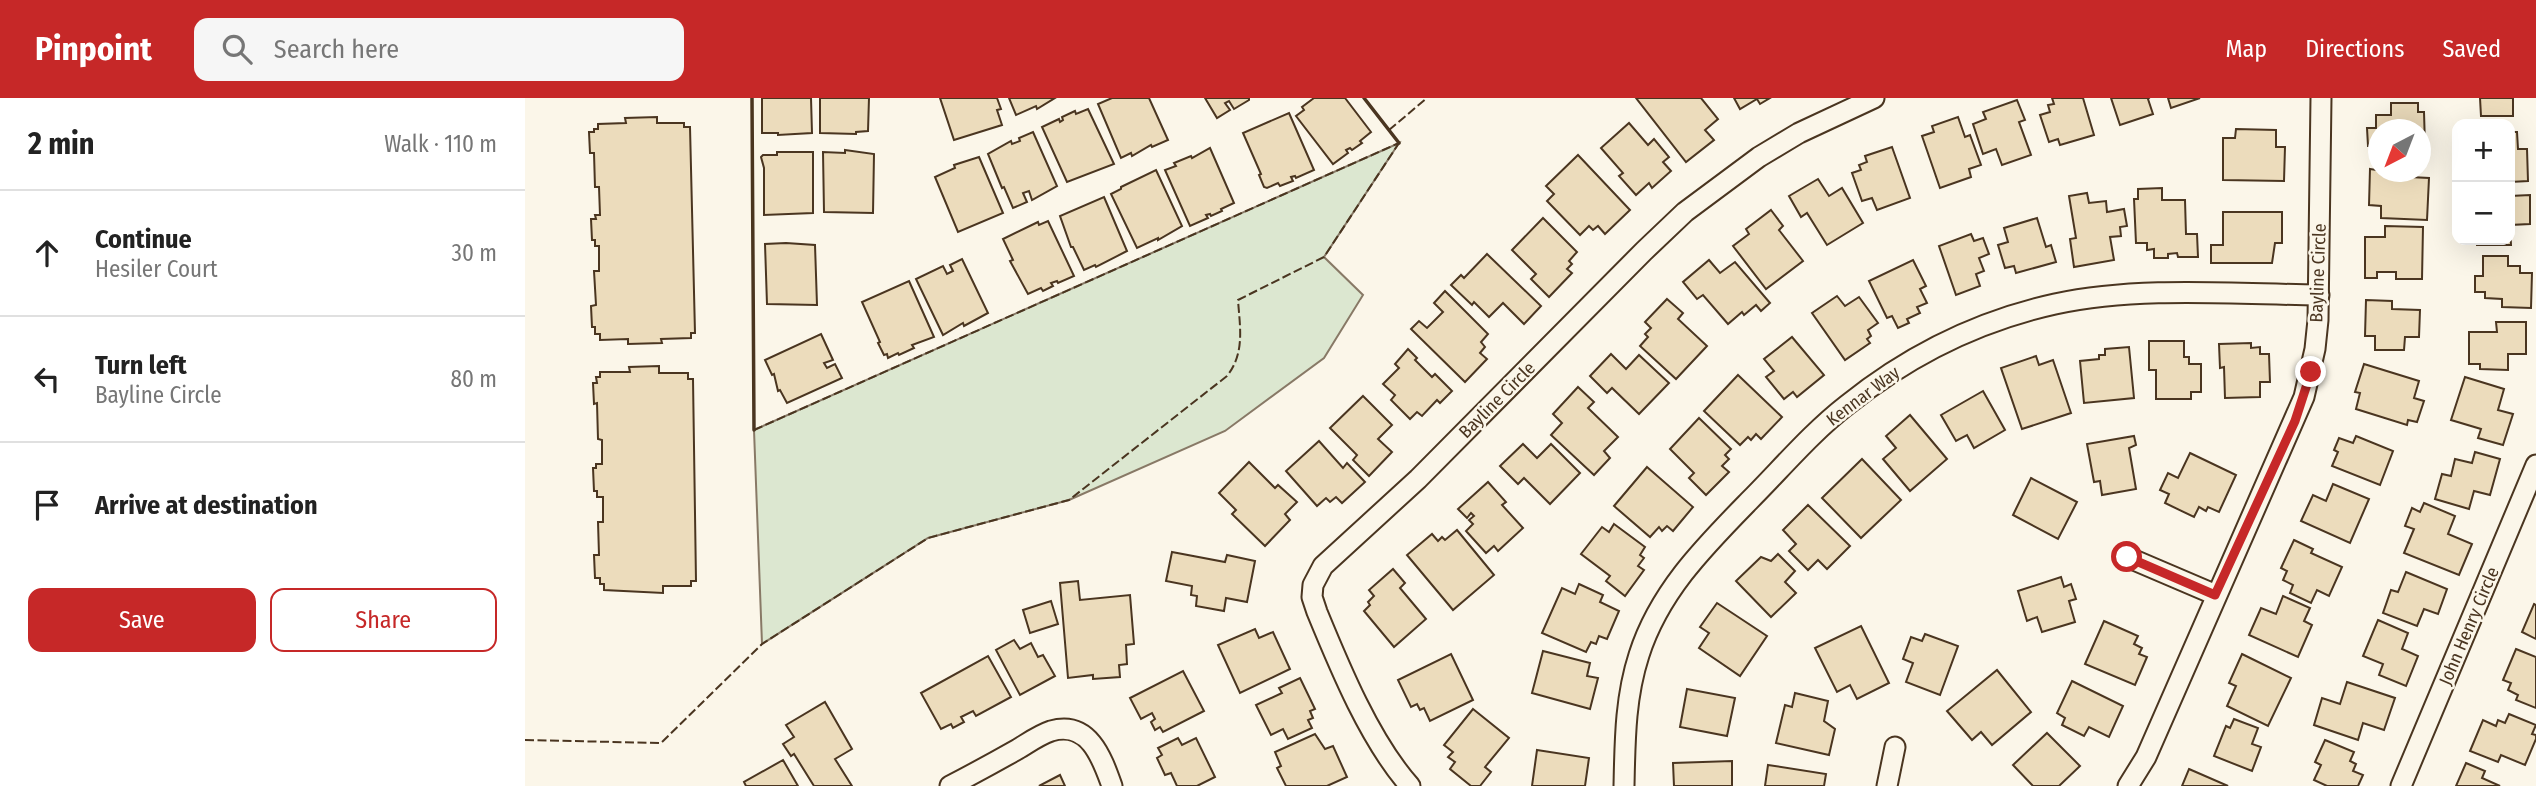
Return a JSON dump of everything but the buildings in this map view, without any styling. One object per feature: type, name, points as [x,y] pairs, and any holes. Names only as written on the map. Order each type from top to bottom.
[{"type":"street","name":"Bayline Circle","points":[[1410,786],[1378,743],[1317,612],[1312,597],[1313,585],[1323,566],[1418,479],[1685,212],[1759,157],[1800,133],[1874,98]]},
{"type":"street","name":"Bayline Circle","points":[[2128,786],[2145,757],[2304,397],[2315,349],[2319,295],[2321,98]]},
{"type":"street","name":"Kennar Way","points":[[1624,786],[1625,729],[1631,687],[1639,654],[1672,587],[1700,551],[1821,428],[1846,405],[1887,375],[1960,335],[2007,317],[2056,304],[2105,296],[2156,294],[2319,295]]},
{"type":"street","name":"John Henry Circle","points":[[2401,786],[2536,465]]},
{"type":"street","points":[[2127,557],[2215,595]]},
{"type":"street","points":[[950,786],[1041,736],[1059,730],[1074,730],[1093,743],[1112,786]]},
{"type":"street","points":[[1887,786],[1895,747]]},
{"type":"green space","points":[[1399,143],[1324,257],[1363,295],[1324,358],[1225,431],[1069,500],[928,538],[762,644],[754,430]]},
{"type":"fence","points":[[1389,130],[1427,98]]},
{"type":"fence","points":[[754,430],[1399,143]]},
{"type":"fence","points":[[525,740],[661,743],[762,644],[928,538],[1069,500],[1227,376],[1239,349],[1238,300],[1324,257],[1399,143]]},
{"type":"wall","points":[[752,98],[754,430]]},
{"type":"wall","points":[[1364,98],[1399,143]]},
{"type":"route","points":[[2127,557],[2215,595],[2295,421],[2311,372]]}]
